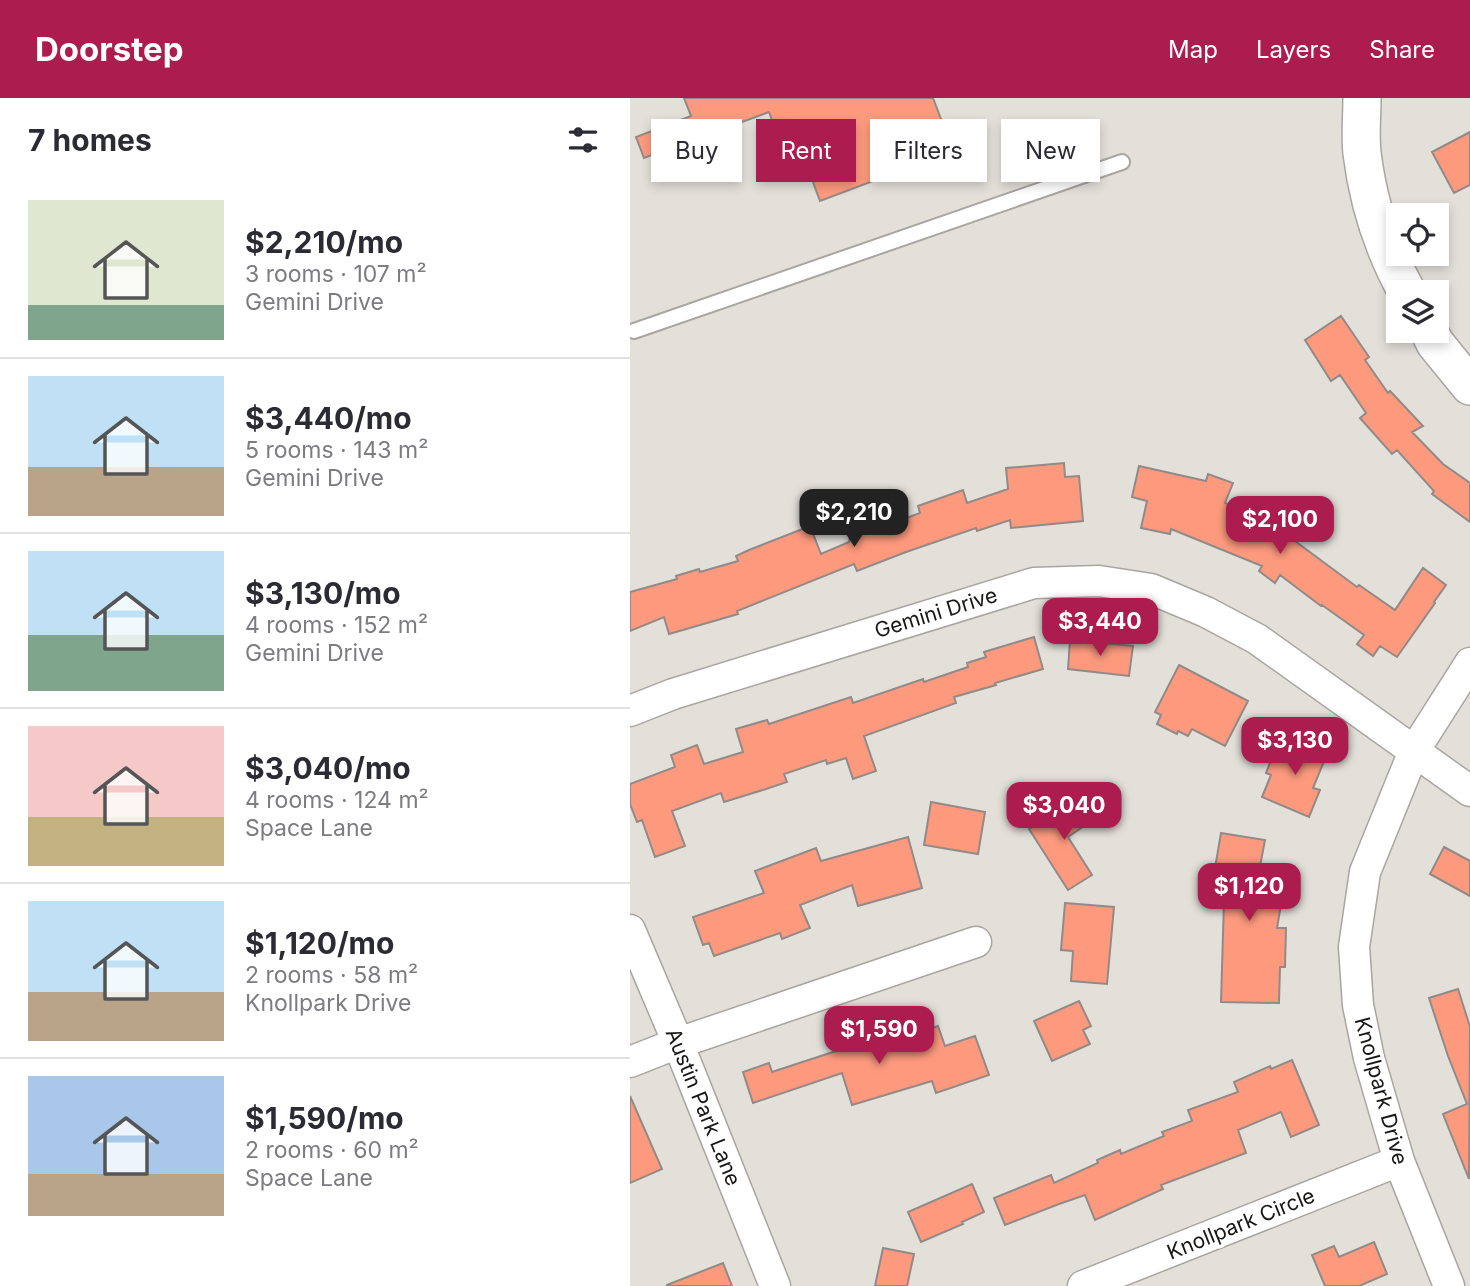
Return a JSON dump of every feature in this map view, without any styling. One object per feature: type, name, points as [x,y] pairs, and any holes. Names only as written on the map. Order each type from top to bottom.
[{"type":"street","points":[[1362,98],[1362,150],[1371,202],[1383,244],[1401,280]]},
{"type":"street","points":[[1435,343],[1470,386]]},
{"type":"street","name":"Gemini Drive","points":[[630,710],[673,694],[1034,583],[1099,580],[1151,590],[1206,612],[1257,639],[1470,792]]},
{"type":"street","name":"Knollpark Drive","points":[[1449,1286],[1399,1161],[1369,1058],[1358,1005],[1354,947],[1365,872],[1414,751],[1470,663]]},
{"type":"street","name":"Austin Park Lane","points":[[630,930],[775,1286]]},
{"type":"street","points":[[630,1062],[678,1043],[976,942]]},
{"type":"street","name":"Knollpark Circle","points":[[1083,1286],[1399,1161]]},
{"type":"lane","points":[[634,331],[1122,162]]},
{"type":"building","points":[[684,98],[933,98],[941,119],[870,119],[871,182],[820,201],[813,182],[856,182],[856,119],[772,119],[769,112],[742,122],[742,119],[683,119],[691,116]]},
{"type":"building","points":[[651,131],[651,155],[644,158],[636,137]]},
{"type":"building","points":[[1470,132],[1470,185],[1454,193],[1432,152]]},
{"type":"building","points":[[1341,316],[1369,357],[1365,360],[1388,393],[1390,391],[1423,426],[1412,432],[1443,464],[1470,483],[1470,522],[1432,494],[1434,491],[1397,450],[1392,454],[1360,418],[1366,413],[1340,375],[1331,381],[1305,340]]},
{"type":"building","points":[[1064,463],[1065,477],[1079,476],[1083,521],[1011,528],[1010,520],[977,531],[976,528],[857,571],[854,564],[737,611],[738,614],[669,634],[664,617],[630,631],[630,592],[677,579],[676,576],[699,569],[700,572],[738,561],[736,556],[810,526],[821,554],[849,542],[852,525],[866,519],[880,528],[920,513],[918,506],[963,490],[967,503],[1008,489],[1006,468]]},
{"type":"building","points":[[1139,466],[1206,481],[1208,474],[1233,483],[1225,503],[1264,518],[1357,587],[1359,585],[1395,610],[1423,568],[1446,585],[1397,657],[1380,646],[1373,656],[1357,644],[1364,635],[1280,575],[1275,583],[1259,571],[1262,566],[1171,529],[1170,534],[1141,528],[1147,501],[1132,497]]},
{"type":"building","points":[[1034,637],[1043,669],[954,697],[956,703],[864,736],[876,771],[853,779],[846,758],[827,764],[826,760],[784,774],[787,782],[766,789],[724,802],[721,793],[672,811],[685,846],[655,857],[642,820],[637,822],[630,804],[630,784],[675,767],[671,755],[697,745],[704,764],[743,752],[736,729],[767,720],[769,724],[851,697],[853,703],[923,679],[924,682],[968,667],[967,663],[986,657],[984,652]]},
{"type":"building","points":[[1070,640],[1133,646],[1129,676],[1068,669]]},
{"type":"building","points":[[1179,665],[1248,701],[1225,746],[1192,729],[1188,736],[1178,731],[1177,734],[1157,724],[1161,715],[1155,712]]},
{"type":"building","points":[[1288,738],[1327,754],[1313,788],[1320,790],[1309,817],[1262,797],[1271,775],[1266,773],[1276,748],[1283,751]]},
{"type":"building","points":[[1079,798],[1093,820],[1068,837],[1092,875],[1068,890],[1029,829]]},
{"type":"building","points":[[931,802],[985,812],[978,854],[924,845]]},
{"type":"building","points":[[1221,833],[1265,840],[1258,877],[1285,881],[1277,928],[1286,928],[1285,967],[1280,967],[1279,1003],[1221,1002],[1224,900],[1210,897]]},
{"type":"building","points":[[908,837],[922,888],[858,906],[852,885],[800,905],[810,928],[782,939],[780,933],[714,956],[709,943],[703,945],[693,917],[764,893],[755,871],[816,848],[821,861]]},
{"type":"building","points":[[1444,847],[1470,861],[1470,896],[1430,874]]},
{"type":"building","points":[[1065,903],[1114,907],[1107,984],[1071,981],[1073,951],[1061,950]]},
{"type":"building","points":[[1458,989],[1470,1027],[1469,1179],[1443,1114],[1467,1104],[1429,998]]},
{"type":"building","points":[[1079,1001],[1091,1026],[1083,1030],[1090,1044],[1052,1061],[1034,1021]]},
{"type":"building","points":[[898,1025],[902,1038],[938,1026],[945,1046],[975,1036],[989,1075],[936,1093],[932,1081],[852,1105],[842,1073],[753,1103],[743,1072],[769,1063],[772,1072],[836,1051],[834,1045]]},
{"type":"building","points":[[1292,1060],[1319,1125],[1291,1137],[1281,1112],[1238,1130],[1246,1153],[1161,1185],[1163,1189],[1095,1220],[1085,1195],[1005,1225],[994,1198],[1051,1175],[1054,1183],[1120,1150],[1121,1154],[1164,1136],[1162,1132],[1192,1121],[1188,1110],[1238,1092],[1234,1082],[1270,1066],[1271,1069]]},
{"type":"building","points":[[630,1096],[662,1169],[630,1183]]},
{"type":"building","points":[[972,1184],[984,1212],[921,1242],[908,1212]]},
{"type":"building","points":[[1374,1242],[1387,1274],[1359,1286],[1325,1286],[1312,1255],[1334,1246],[1339,1257]]},
{"type":"building","points":[[883,1248],[914,1254],[907,1286],[875,1286]]},
{"type":"building","points":[[723,1263],[732,1286],[667,1286],[667,1285]]}]
